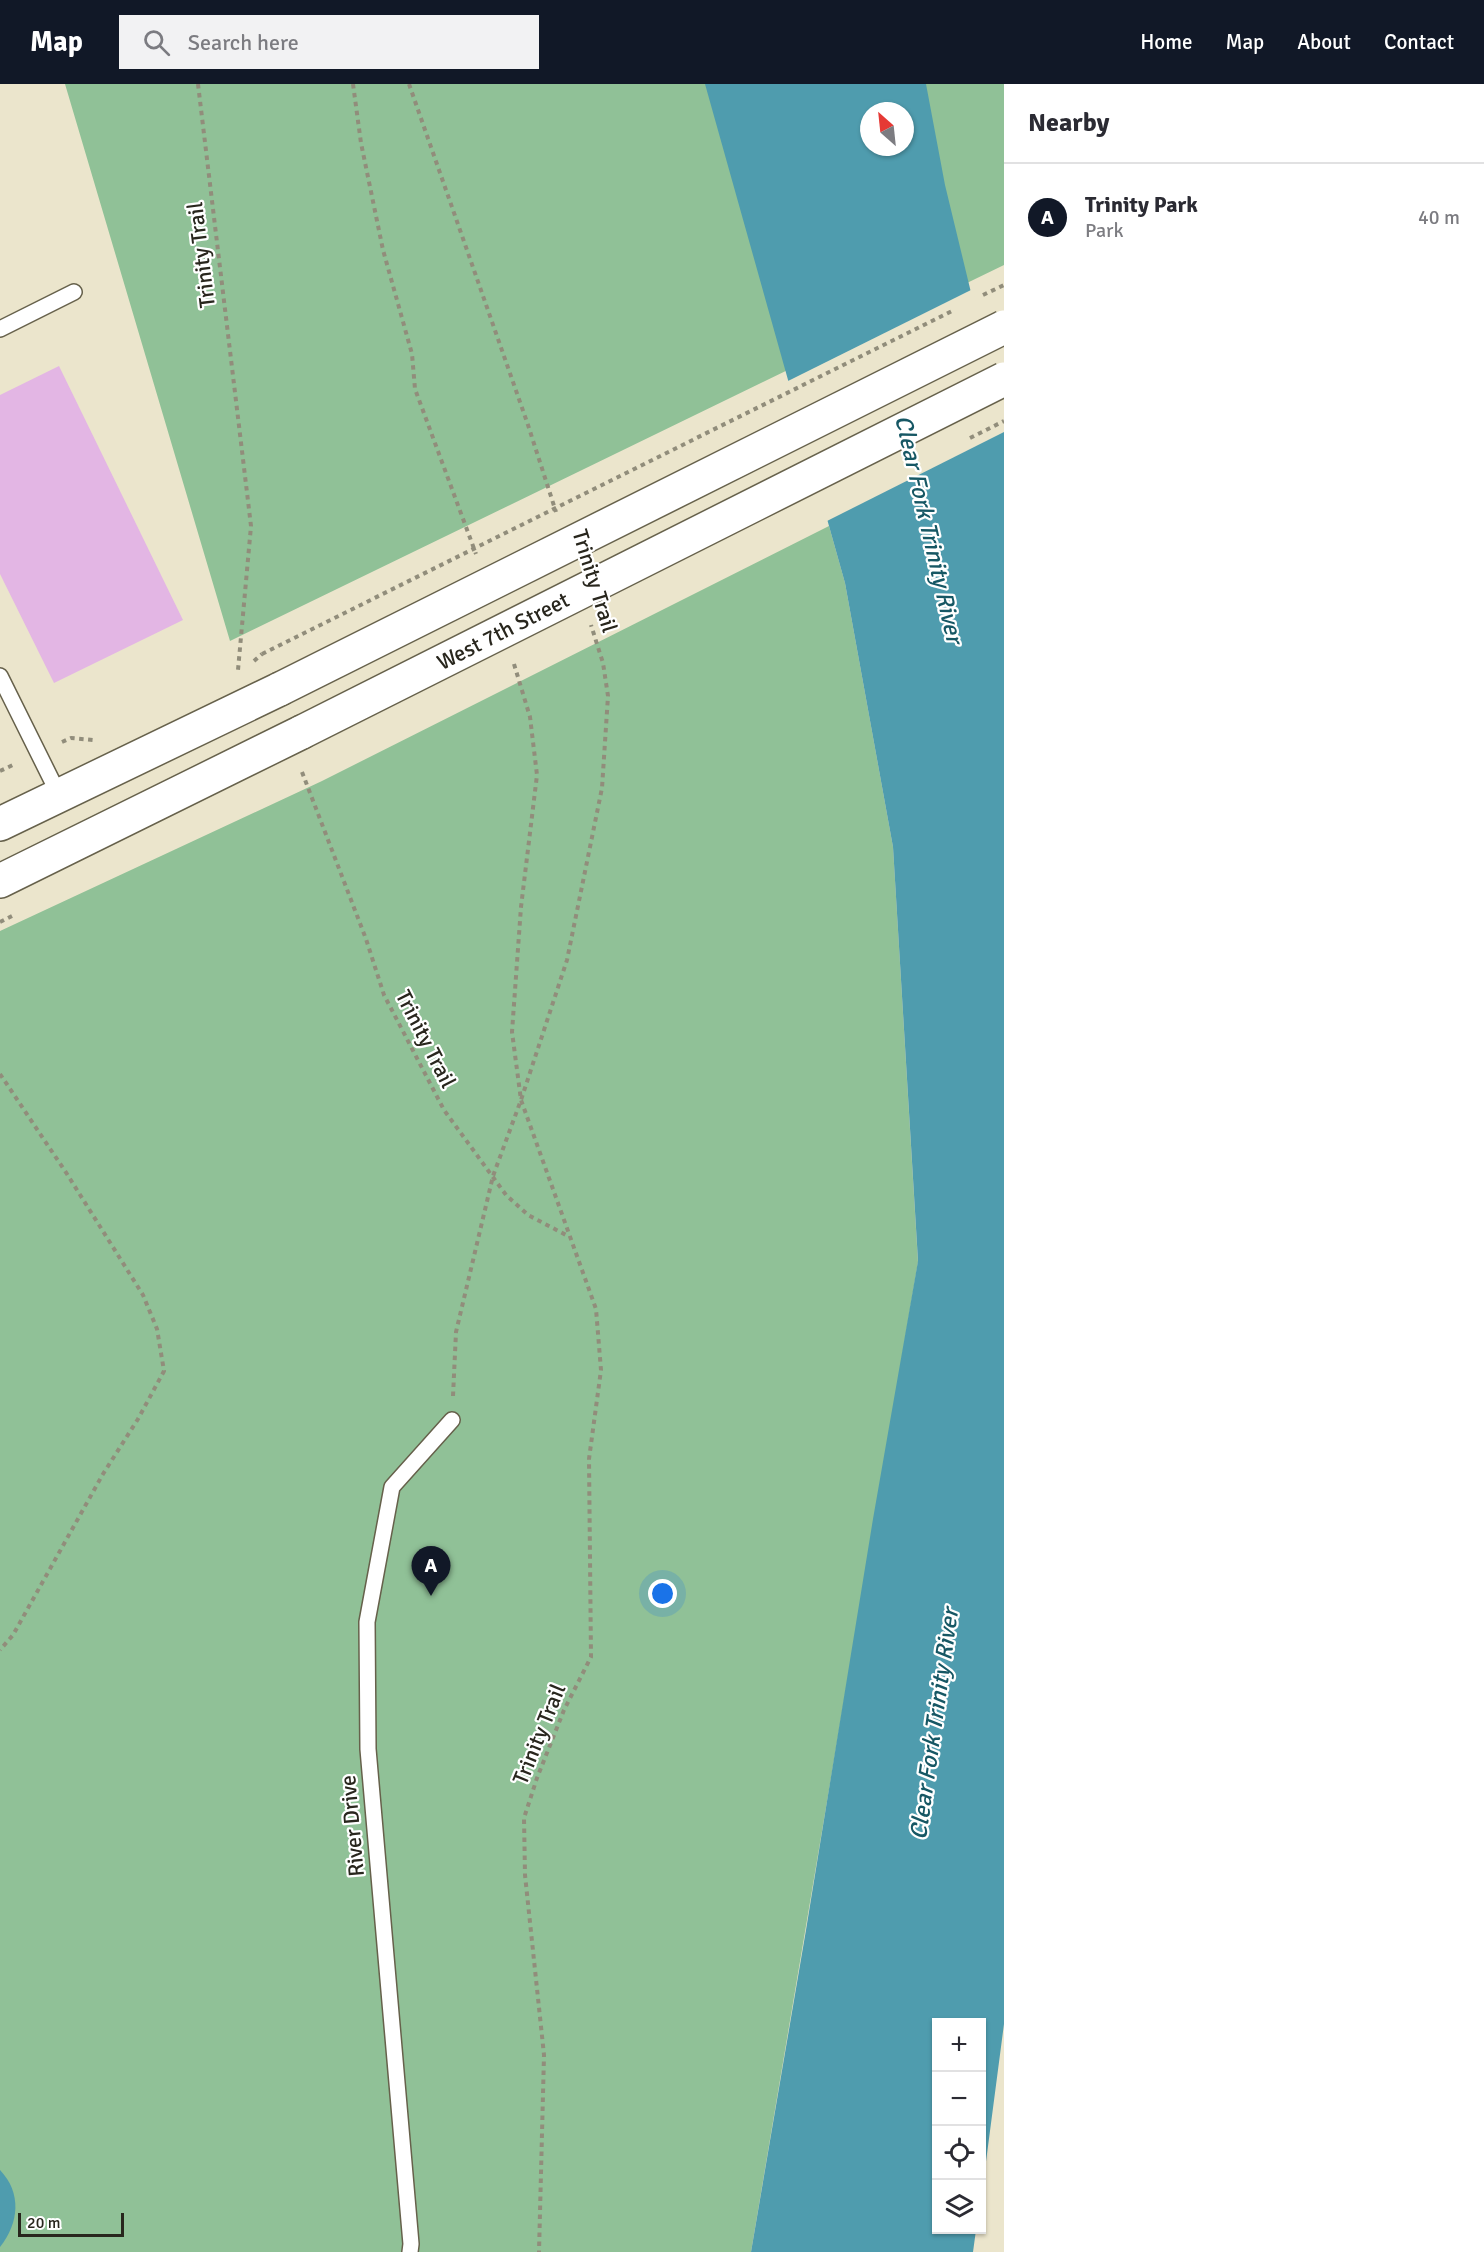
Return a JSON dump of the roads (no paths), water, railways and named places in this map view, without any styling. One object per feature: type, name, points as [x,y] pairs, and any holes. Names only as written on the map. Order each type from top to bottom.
[{"type":"main road","points":[[0,824],[280,689],[1004,327]]},
{"type":"main road","name":"West 7th Street","points":[[0,881],[1004,380]]},
{"type":"lane","points":[[0,329],[74,292]]},
{"type":"lane","points":[[0,676],[59,795]]},
{"type":"lane","name":"River Drive","points":[[410,2252],[368,1749],[367,1622],[392,1487],[452,1420]]},
{"type":"water","name":"Clear Fork Trinity River","points":[[705,84],[926,84],[945,185],[1004,429],[1004,2024],[986,2161],[986,2018],[932,2018],[932,2234],[975,2234],[973,2252],[751,2252],[918,1261],[893,847],[845,583]]},
{"type":"water","points":[[0,2170],[12,2188],[15,2208],[11,2228],[0,2247]]},
{"type":"place","name":"Trinity Park","points":[[431,1596]]}]
